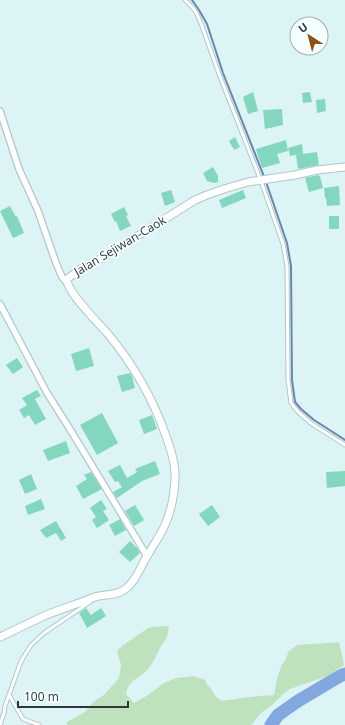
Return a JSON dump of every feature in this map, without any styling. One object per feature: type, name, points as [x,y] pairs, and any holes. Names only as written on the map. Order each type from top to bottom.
[{"type":"street","points":[[0,111],[19,169],[38,211],[56,263],[62,277],[67,283]]},
{"type":"street","name":"Jalan Sejiwan-Caok","points":[[0,637],[44,616],[100,595],[114,594],[123,590],[131,583],[139,571],[166,525],[174,494],[176,479],[175,468],[170,447],[156,412],[141,382],[119,347],[71,292],[67,279],[195,200],[248,182],[262,181],[317,170],[345,167]]},
{"type":"street","points":[[0,304],[47,394],[147,556]]},
{"type":"lane","points":[[185,0],[200,19],[221,80],[262,181],[283,244],[287,266],[288,380],[292,403],[298,412],[312,424],[345,444]]},
{"type":"lane","points":[[0,725],[5,706],[23,658],[31,645],[44,633],[100,595]]},
{"type":"lane","points":[[9,695],[23,719],[39,725]]},
{"type":"green space","points":[[169,626],[166,639],[152,664],[129,685],[127,689],[126,694],[134,703],[164,683],[176,678],[194,676],[205,680],[216,697],[222,701],[274,695],[282,664],[285,661],[289,651],[297,645],[339,642],[344,664],[327,676],[290,689],[261,713],[251,725],[67,725],[67,722],[85,712],[93,702],[104,695],[119,678],[121,665],[117,651],[122,646],[148,628]]},
{"type":"building","points":[[253,92],[258,111],[248,114],[243,97]]},
{"type":"building","points":[[310,92],[312,102],[303,103],[302,93]]},
{"type":"building","points":[[325,99],[326,111],[317,113],[316,100]]},
{"type":"building","points":[[282,109],[283,125],[265,129],[263,110]]},
{"type":"building","points":[[235,137],[240,147],[234,150],[229,141]]},
{"type":"building","points":[[286,140],[288,151],[277,154],[280,163],[262,168],[256,149]]},
{"type":"building","points":[[302,144],[303,154],[317,152],[319,165],[298,169],[296,155],[290,156],[288,148]]},
{"type":"building","points":[[213,167],[218,176],[218,182],[214,183],[207,181],[203,173]]},
{"type":"building","points":[[318,175],[320,176],[323,188],[309,192],[305,178]]},
{"type":"building","points":[[339,186],[340,205],[327,206],[324,188]]},
{"type":"building","points":[[171,190],[175,202],[165,206],[161,193]]},
{"type":"building","points":[[243,190],[246,198],[222,208],[219,200]]},
{"type":"building","points":[[10,206],[16,217],[17,216],[24,233],[13,238],[0,211]]},
{"type":"building","points":[[124,207],[128,215],[126,216],[131,226],[120,231],[111,214]]},
{"type":"building","points":[[329,216],[339,216],[339,229],[329,229]]},
{"type":"building","points":[[89,348],[94,366],[76,371],[71,354]]},
{"type":"building","points":[[17,358],[23,367],[13,374],[6,365]]},
{"type":"building","points":[[130,373],[135,388],[122,392],[117,376]]},
{"type":"building","points":[[37,390],[41,396],[35,399],[46,419],[35,425],[29,415],[24,418],[19,410],[27,405],[22,398]]},
{"type":"building","points":[[102,413],[118,443],[97,455],[80,425]]},
{"type":"building","points":[[152,415],[157,429],[144,434],[139,420]]},
{"type":"building","points":[[66,441],[70,453],[48,461],[43,450]]},
{"type":"building","points":[[155,461],[160,474],[142,481],[117,498],[113,492],[122,487],[118,481],[115,482],[108,471],[120,465],[127,478],[137,472],[135,469]]},
{"type":"building","points":[[345,471],[345,486],[327,488],[326,472]]},
{"type":"building","points":[[91,472],[102,489],[83,499],[76,486],[87,479],[84,475]]},
{"type":"building","points":[[31,474],[37,489],[25,494],[19,480]]},
{"type":"building","points":[[41,499],[45,509],[28,515],[25,506]]},
{"type":"building","points":[[101,500],[107,509],[103,511],[109,520],[97,528],[92,520],[96,517],[90,508]]},
{"type":"building","points":[[135,505],[144,520],[134,526],[125,511]]},
{"type":"building","points":[[212,505],[220,517],[208,526],[199,514]]},
{"type":"building","points":[[120,519],[126,530],[115,536],[109,525]]},
{"type":"building","points":[[56,521],[66,538],[61,541],[56,533],[46,538],[40,530]]},
{"type":"building","points":[[130,541],[140,553],[130,562],[119,552]]},
{"type":"building","points":[[86,608],[91,615],[101,608],[106,616],[87,628],[79,613]]},
{"type":"waterway","points":[[192,0],[207,24],[223,73],[265,179],[287,243],[291,266],[292,380],[295,402],[314,420],[345,440]]},
{"type":"waterway","points":[[271,725],[278,715],[298,701],[345,674]]}]
